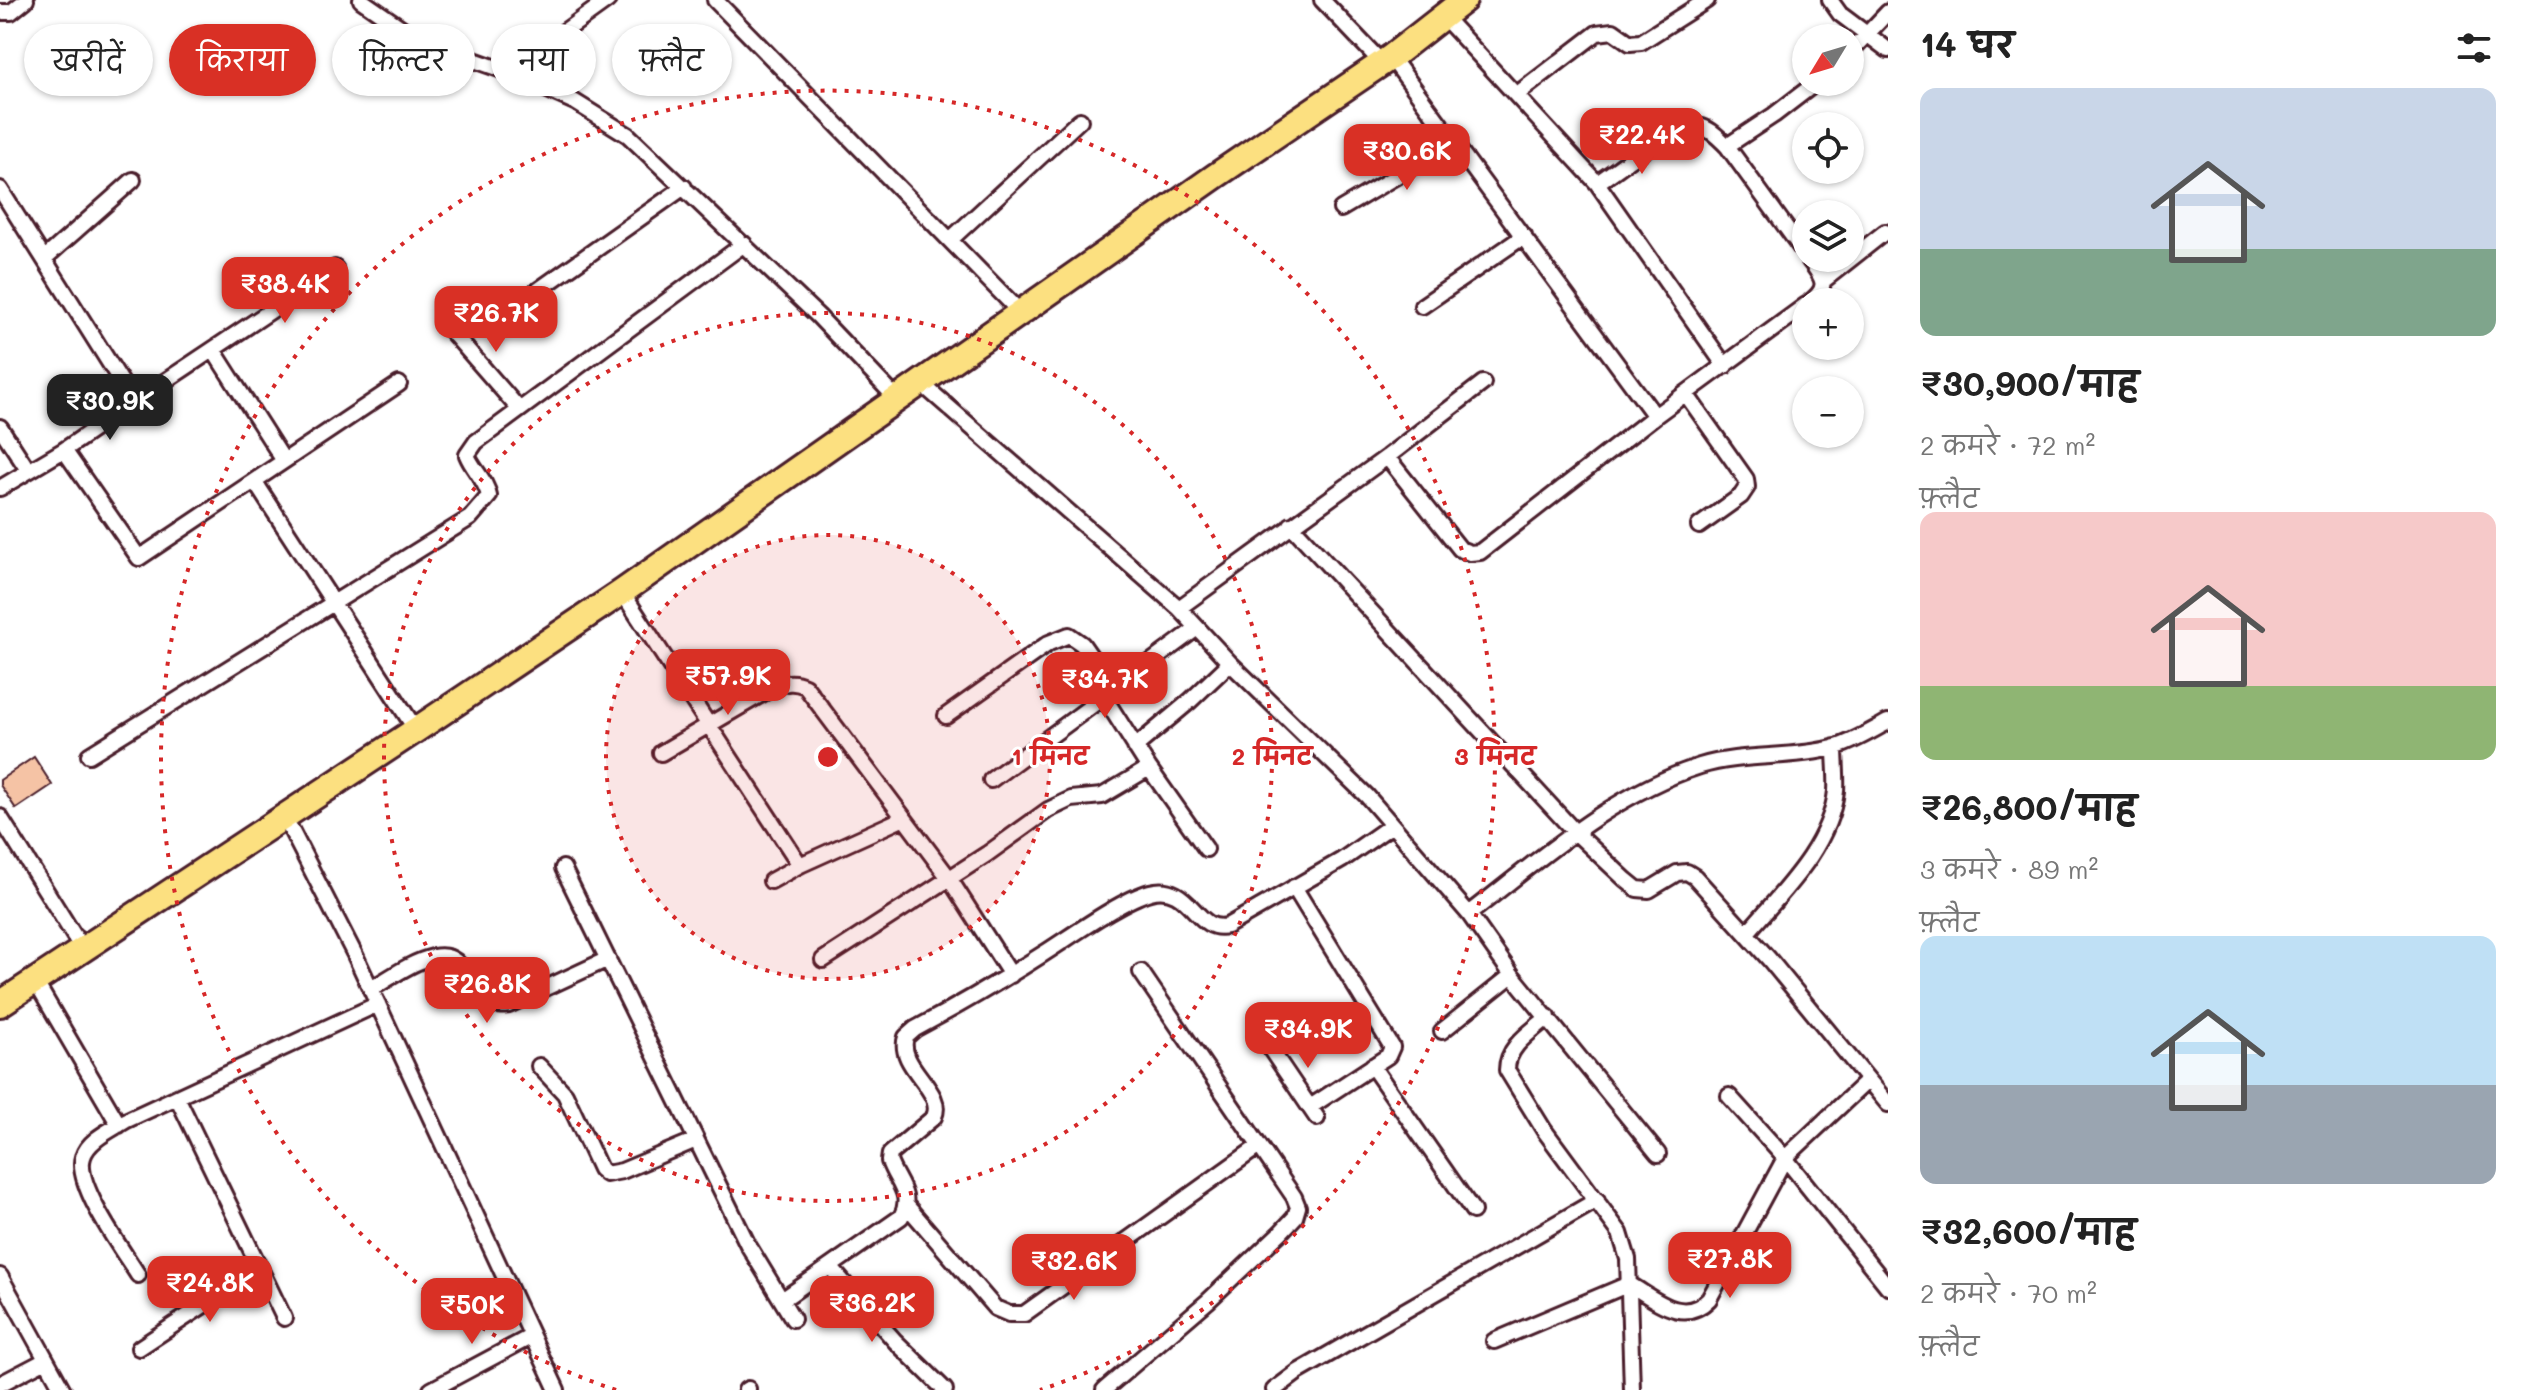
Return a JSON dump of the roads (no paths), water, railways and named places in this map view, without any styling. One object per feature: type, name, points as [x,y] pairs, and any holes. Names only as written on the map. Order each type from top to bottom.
[{"type":"main road","points":[[0,1004],[622,592],[1387,60],[1464,0]]},
{"type":"street","points":[[1,13],[17,9],[26,0]]},
{"type":"street","points":[[361,0],[403,29],[437,47],[491,66]]},
{"type":"street","points":[[575,24],[608,0]]},
{"type":"street","points":[[715,0],[1021,313]]},
{"type":"street","points":[[1322,0],[1387,60],[1454,142],[1655,416]]},
{"type":"street","points":[[1516,95],[1597,33],[1613,31],[1630,43],[1641,42],[1707,0]]},
{"type":"street","points":[[1830,0],[1840,14],[1888,50]]},
{"type":"street","points":[[1864,38],[1888,12]]},
{"type":"street","points":[[1443,16],[1597,183],[1725,366]]},
{"type":"street","points":[[562,96],[628,135],[818,316],[898,400]]},
{"type":"street","points":[[1727,146],[1799,96]]},
{"type":"street","points":[[950,240],[1080,120]]},
{"type":"street","points":[[1597,183],[1680,129],[1701,127],[1712,132],[1727,146],[1792,236]]},
{"type":"street","points":[[1341,209],[1454,142]]},
{"type":"street","points":[[45,258],[133,180]]},
{"type":"street","points":[[523,301],[684,187]]},
{"type":"street","points":[[0,189],[134,402]]},
{"type":"street","points":[[1823,281],[1885,232]]},
{"type":"street","points":[[1422,306],[1524,236]]},
{"type":"street","points":[[89,755],[461,525],[481,509],[489,496],[467,455],[476,442],[744,244]]},
{"type":"street","points":[[0,488],[64,450],[335,268]]},
{"type":"street","points":[[1817,272],[1823,281],[1823,288]]},
{"type":"street","points":[[1387,457],[1460,549],[1470,553],[1480,552],[1655,416],[1792,316]]},
{"type":"street","points":[[445,324],[519,409]]},
{"type":"street","points":[[214,351],[284,461]]},
{"type":"street","points":[[1179,608],[1483,383]]},
{"type":"street","points":[[64,450],[139,558],[399,384]]},
{"type":"street","points":[[922,384],[1179,608],[1230,663],[1367,796],[1469,914],[1512,975],[1658,1154]]},
{"type":"street","points":[[1686,394],[1746,479],[1747,487],[1741,496],[1699,526]]},
{"type":"street","points":[[0,427],[28,470]]},
{"type":"street","points":[[255,482],[416,730]]},
{"type":"street","points":[[1291,525],[1575,832],[1637,889],[1649,890],[1677,873],[1687,872],[1747,933],[1888,1104]]},
{"type":"street","points":[[622,592],[800,865]]},
{"type":"street","points":[[991,780],[1197,628]]},
{"type":"street","points":[[946,716],[1061,636],[1075,637],[1109,693],[1135,747],[1206,849]]},
{"type":"street","points":[[1135,747],[1230,663]]},
{"type":"street","points":[[661,753],[772,688],[796,682],[805,686],[949,878],[1011,975]]},
{"type":"street","points":[[1469,914],[1575,832],[1610,809],[1699,767],[1739,758],[1804,753],[1835,747],[1888,722]]},
{"type":"street","points":[[1747,933],[1802,867],[1824,829],[1835,794],[1835,747]]},
{"type":"street","points":[[823,960],[1048,810],[1071,799],[1102,796],[1149,768]]},
{"type":"street","points":[[284,816],[371,989],[557,1390]]},
{"type":"street","points":[[0,817],[83,950]]},
{"type":"street","points":[[771,881],[902,819]]},
{"type":"street","points":[[1259,1146],[1024,1314],[1009,1314],[995,1308],[907,1206],[889,1161],[890,1154],[934,1117],[937,1109],[935,1100],[905,1053],[906,1037],[1136,897],[1165,890],[1179,895],[1208,925],[1217,929],[1342,860],[1392,825]]},
{"type":"street","points":[[563,868],[748,1245],[793,1319]]},
{"type":"street","points":[[1267,1044],[1314,1112],[1388,1056],[1392,1047],[1294,887]]},
{"type":"street","points":[[371,989],[421,961],[448,957],[458,962],[480,1000],[493,1007],[509,1005],[608,959]]},
{"type":"street","points":[[1112,1387],[1295,1217],[1298,1207],[1141,972]]},
{"type":"street","points":[[1442,1031],[1512,975]]},
{"type":"street","points":[[35,981],[119,1125]]},
{"type":"street","points":[[138,1275],[86,1187],[81,1171],[83,1155],[92,1143],[119,1125],[378,1004]]},
{"type":"street","points":[[1548,1017],[1515,1046],[1507,1060],[1507,1070],[1544,1130],[1620,1233],[1628,1259],[1632,1390]]},
{"type":"street","points":[[539,1066],[565,1094],[600,1169],[606,1174],[622,1171],[696,1140]]},
{"type":"street","points":[[1372,1066],[1473,1211]]},
{"type":"street","points":[[1629,1284],[1666,1306],[1686,1312],[1699,1309],[1709,1299],[1785,1158],[1867,1081]]},
{"type":"street","points":[[1729,1096],[1785,1158],[1888,1287]]},
{"type":"street","points":[[177,1097],[284,1318]]},
{"type":"street","points":[[1274,1390],[1298,1372],[1597,1200]]},
{"type":"street","points":[[782,1300],[901,1217],[907,1206]]},
{"type":"street","points":[[139,1348],[260,1268]]},
{"type":"street","points":[[831,1268],[895,1341],[945,1390]]},
{"type":"street","points":[[0,1276],[63,1390]]},
{"type":"street","points":[[1494,1341],[1629,1284]]},
{"type":"street","points":[[431,1390],[532,1336]]},
{"type":"street","points":[[0,1384],[46,1360]]}]
